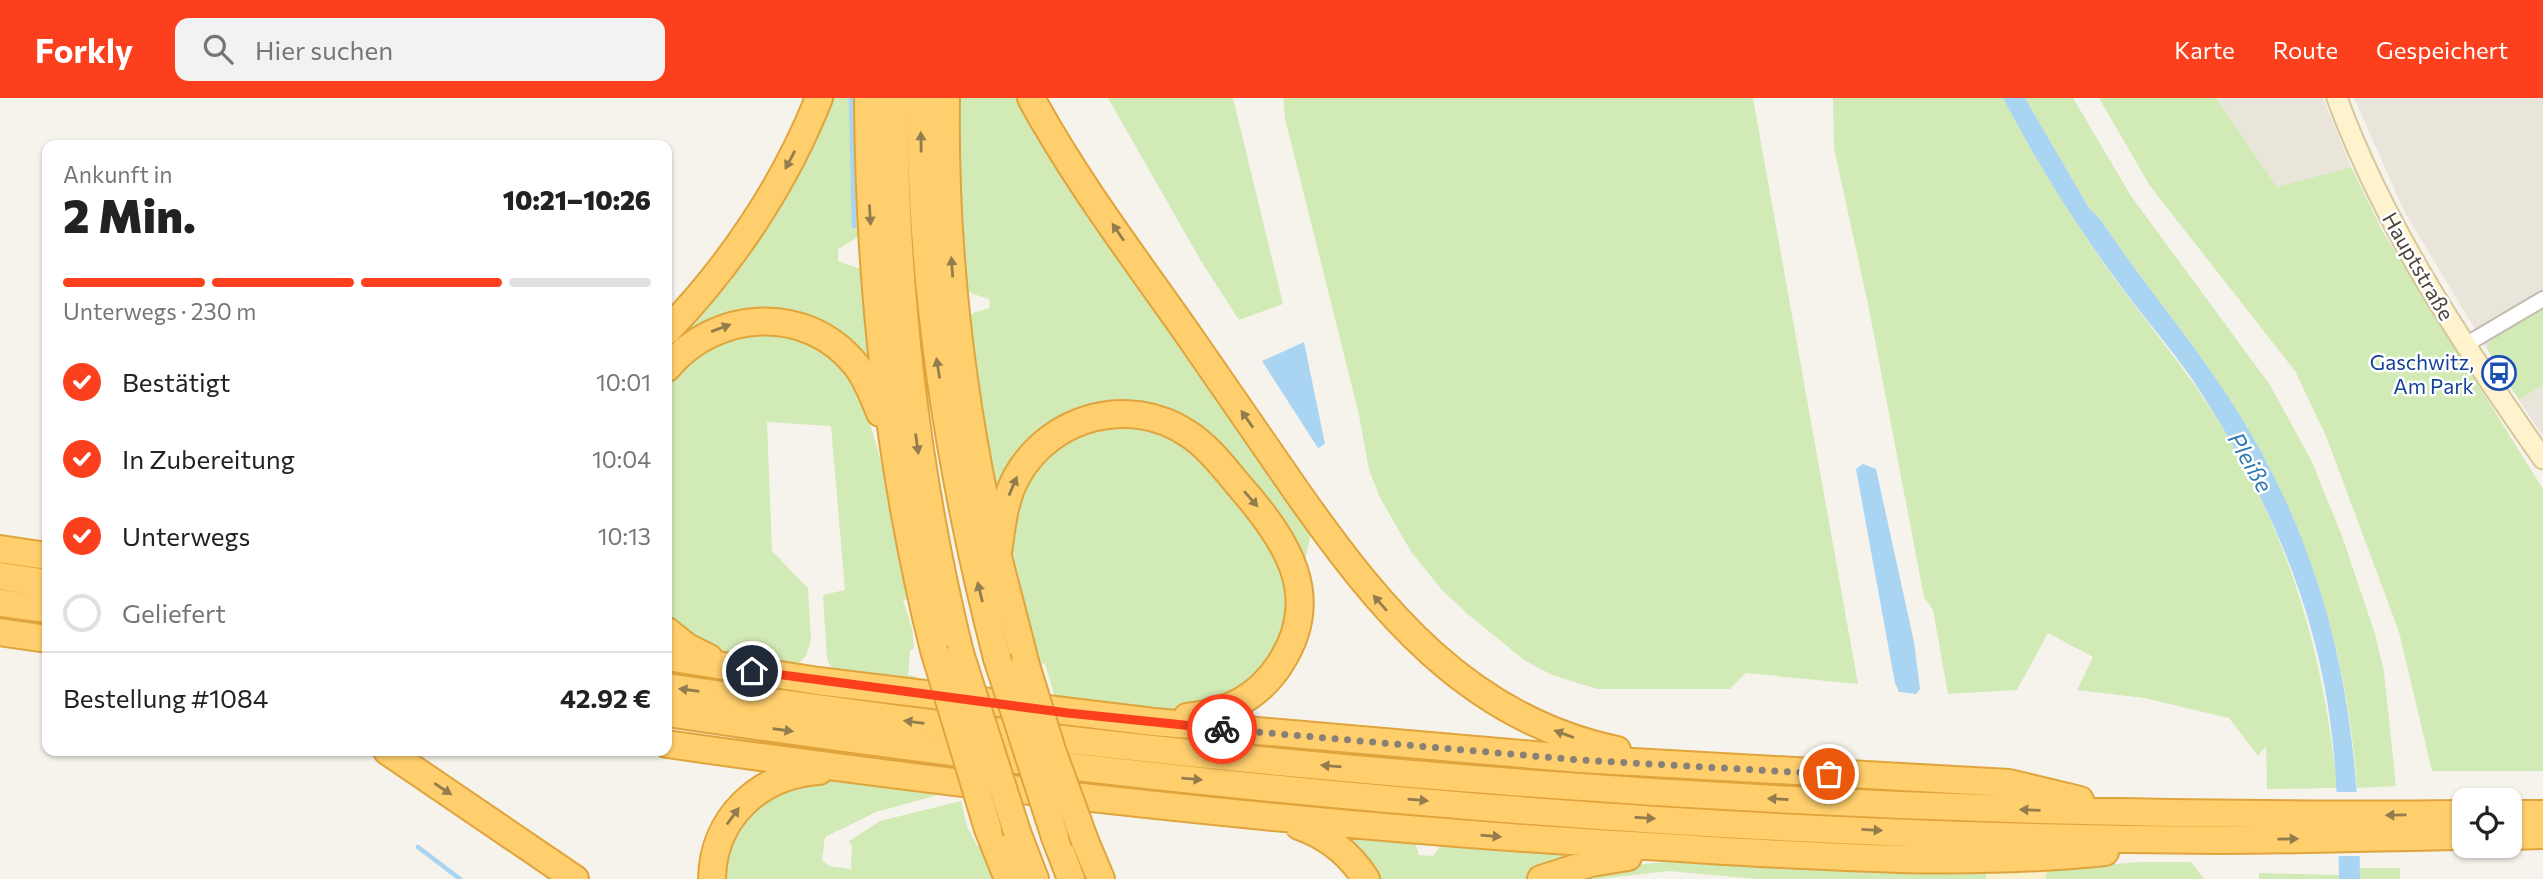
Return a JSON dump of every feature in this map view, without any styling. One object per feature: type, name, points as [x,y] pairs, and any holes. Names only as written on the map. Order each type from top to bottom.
[{"type":"highway","points":[[672,325],[714,277],[755,221],[795,151],[819,98]]},
{"type":"highway","points":[[868,98],[868,171],[877,318],[891,435],[908,536],[934,650],[1003,872]]},
{"type":"highway","points":[[894,98],[900,274],[917,447],[941,576],[960,653],[1017,832],[1035,879]]},
{"type":"highway","points":[[920,98],[925,260],[935,352],[976,579],[997,658],[1071,879]]},
{"type":"highway","points":[[946,98],[948,217],[955,304],[977,454],[1025,662],[1052,750],[1101,879]]},
{"type":"highway","points":[[1031,98],[1076,171],[1321,526],[1366,586],[1412,637],[1472,687],[1542,726],[1614,749],[1726,769]]},
{"type":"highway","points":[[672,363],[698,339],[726,326],[770,321],[802,327],[831,342],[855,364],[891,435]]},
{"type":"highway","points":[[998,552],[1006,505],[1016,477],[1034,452],[1070,425],[1114,414],[1143,415],[1171,424],[1207,448],[1261,511],[1289,552],[1298,582],[1296,628],[1277,670],[1248,699],[1208,715],[1154,722]]},
{"type":"highway","points":[[0,548],[42,550]]},
{"type":"highway","points":[[0,548],[42,555]]},
{"type":"highway","points":[[0,576],[42,582]]},
{"type":"highway","points":[[0,603],[42,608]]},
{"type":"highway","points":[[0,632],[42,638]]},
{"type":"highway","points":[[672,635],[687,647],[730,668]]},
{"type":"highway","points":[[672,658],[730,668],[1154,722],[1726,769],[2009,783],[2122,812],[2220,827],[2452,836]]},
{"type":"highway","points":[[672,688],[890,719],[1128,747],[1480,780],[1886,805],[2122,812]]},
{"type":"highway","points":[[672,714],[885,744],[1124,772],[1474,806],[1880,830],[2186,839]]},
{"type":"highway","points":[[672,745],[880,772],[1253,815],[1532,840],[1945,861],[2008,860],[2103,853],[2186,839],[2220,827],[2452,815]]},
{"type":"highway","points":[[394,756],[575,879]]},
{"type":"highway","points":[[712,879],[714,856],[724,828],[742,804],[765,785],[807,772],[880,772]]},
{"type":"highway","points":[[2522,814],[2543,814]]},
{"type":"highway","points":[[1253,815],[1297,826],[1326,838],[1350,857],[1366,879]]},
{"type":"highway","points":[[2522,836],[2543,835]]},
{"type":"highway","points":[[1541,879],[1591,863],[1712,850]]},
{"type":"main road","name":"Hauptstraße","points":[[2337,98],[2386,209],[2465,345],[2543,459]]},
{"type":"street","points":[[2465,345],[2543,299]]},
{"type":"shaded area","points":[[2216,98],[2323,98],[2351,167],[2277,187]]},
{"type":"shaded area","points":[[2354,98],[2543,98],[2543,309],[2492,339],[2487,349],[2405,213]]},
{"type":"shaded area","points":[[2543,385],[2543,436],[2519,400]]},
{"type":"green space","points":[[829,98],[859,98],[863,234],[838,249],[838,261],[864,270],[875,380],[802,320],[672,355],[672,335]]},
{"type":"green space","points":[[953,98],[1018,98],[1311,533],[1303,570],[1217,450],[1092,406],[994,502],[964,321],[973,313],[990,308],[989,299],[973,294],[963,287]]},
{"type":"green space","points":[[1108,98],[1233,98],[1283,304],[1239,320],[1201,261]]},
{"type":"green space","points":[[1283,98],[1753,98],[1858,684],[1746,673],[1730,689],[1597,689],[1552,675],[1524,660],[1442,590],[1412,553],[1380,498],[1369,470],[1359,415],[1285,118]]},
{"type":"green space","points":[[1833,98],[2003,98],[2028,145],[2114,278],[2178,362],[2223,428],[2257,491],[2291,572],[2316,656],[2332,743],[2337,788],[2267,789],[2266,746],[2258,756],[2229,718],[2144,698],[2077,690],[2093,657],[2048,633],[2017,690],[1948,694],[1933,610],[1924,597],[1869,309],[1834,148]]},
{"type":"green space","points":[[2025,98],[2073,98],[2131,196],[2270,385],[2312,462],[2342,536],[2375,634],[2384,672],[2396,786],[2357,788],[2344,687],[2319,588],[2282,493],[2259,448],[2201,357],[2100,219],[2089,208]]},
{"type":"green space","points":[[2099,98],[2216,98],[2277,187],[2351,167],[2383,232],[2543,489],[2543,771],[2432,771],[2399,632],[2326,436],[2295,371],[2150,186]]},
{"type":"green space","points":[[2543,309],[2543,385],[2519,400],[2487,349],[2491,339]]},
{"type":"green space","points":[[741,330],[786,334],[810,340],[834,357],[853,384],[868,418],[880,456],[907,599],[903,600],[912,628],[914,648],[910,651],[908,675],[917,677],[921,685],[834,673],[827,659],[823,595],[845,590],[831,426],[767,422],[772,551],[808,588],[811,639],[806,656],[794,668],[728,658],[672,626],[672,373],[677,365]]},
{"type":"green space","points":[[1106,423],[1158,429],[1202,458],[1259,524],[1283,569],[1288,609],[1277,652],[1240,692],[1184,712],[1056,701],[1045,664],[1035,663],[1008,547],[1012,505],[1052,445]]},
{"type":"green space","points":[[813,777],[956,790],[876,812],[825,837],[822,860],[829,866],[851,869],[852,847],[849,841],[880,821],[961,801],[967,826],[977,846],[982,845],[992,879],[721,879],[721,865],[749,807]]},
{"type":"green space","points":[[1331,827],[1413,836],[1419,855],[1433,856],[1447,836],[1618,849],[1525,879],[1376,879]]},
{"type":"green space","points":[[1679,861],[1986,871],[1986,879],[1756,879],[1669,871],[1599,879],[1563,879],[1610,867]]},
{"type":"green space","points":[[2139,862],[2191,862],[2204,879],[2045,879],[2047,870]]},
{"type":"green space","points":[[2360,868],[2400,868],[2400,879],[2360,879]]},
{"type":"green space","points":[[2259,873],[2339,875],[2339,879],[2259,879]]},
{"type":"sand","points":[[1987,870],[2047,870],[2045,879],[1986,879]]},
{"type":"water","name":"Pleiße","points":[[2003,98],[2025,98],[2089,208],[2100,219],[2233,404],[2266,460],[2293,517],[2315,574],[2332,632],[2344,691],[2353,752],[2360,879],[2339,879],[2334,760],[2325,689],[2304,607],[2274,527],[2215,414],[2183,366],[2084,235]]},
{"type":"water","points":[[1304,342],[1325,444],[1318,448],[1262,361]]},
{"type":"water","points":[[1863,464],[1876,469],[1914,642],[1920,689],[1916,694],[1899,692],[1895,683],[1856,469]]},
{"type":"pier","points":[[2334,792],[2361,792],[2363,856],[2335,856]]},
{"type":"waterway","points":[[851,98],[854,226]]},
{"type":"waterway","points":[[418,847],[460,879]]},
{"type":"way so far","points":[[1222,729],[1580,760],[1829,774]]},
{"type":"place","name":"Gaschwitz, Am Park","points":[[2499,373]]},
{"type":"route","points":[[752,671],[1068,713],[1222,729]]}]
